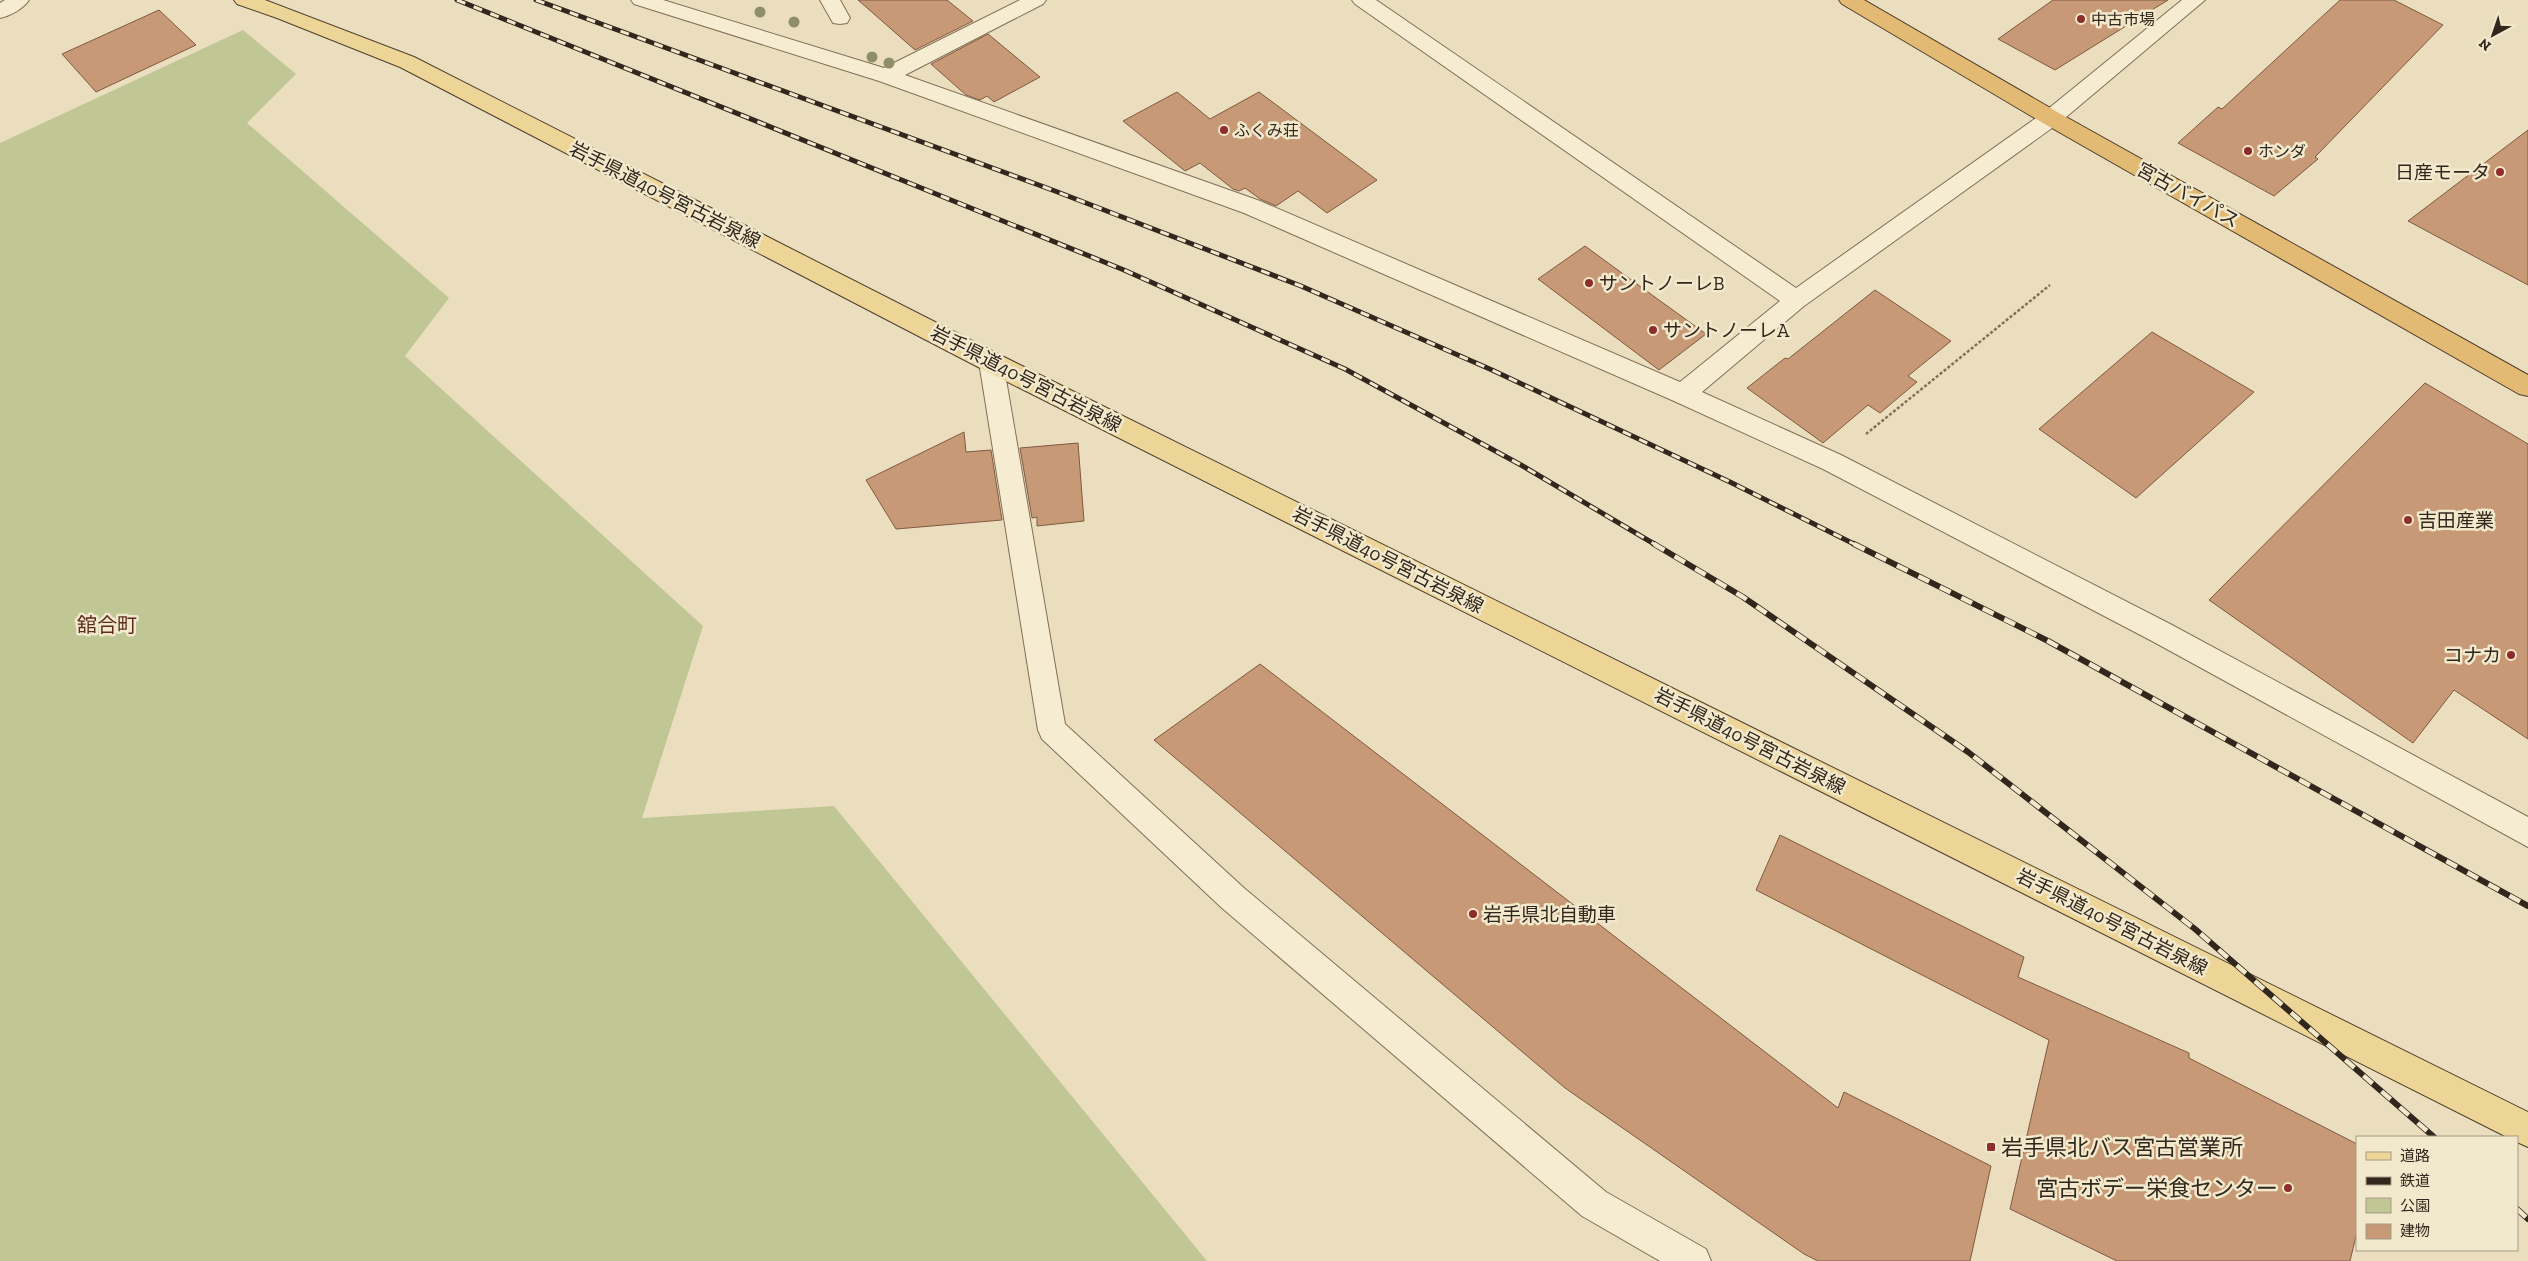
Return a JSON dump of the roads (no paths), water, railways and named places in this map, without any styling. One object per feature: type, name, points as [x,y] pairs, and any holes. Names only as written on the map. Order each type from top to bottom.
[{"type":"highway","name":"宮古バイパス","points":[[1849,0],[2051,118],[2528,387]]},
{"type":"main road","name":"岩手県道40号宮古岩泉線","points":[[244,0],[284,13],[407,62],[991,362],[2528,1130]]},
{"type":"street","points":[[0,12],[19,0]]},
{"type":"street","points":[[644,0],[886,76],[1252,207],[1683,394],[1832,462],[2162,632],[2528,833]]},
{"type":"street","points":[[830,0],[840,18]]},
{"type":"street","points":[[886,76],[1036,0]]},
{"type":"street","points":[[1362,0],[1796,300]]},
{"type":"street","points":[[1683,394],[1796,300],[2051,118],[2194,0]]},
{"type":"street","points":[[991,362],[1052,730],[1233,898],[1594,1204],[1694,1261]]},
{"type":"railway","points":[[457,0],[1124,270],[1345,369],[1521,465],[1656,545]]},
{"type":"railway","points":[[536,0],[1055,191],[1301,286],[1492,370],[1730,482],[2048,641],[2528,906]]},
{"type":"railway","points":[[1654,544],[1743,597],[1968,752],[2195,929],[2433,1136]]},
{"type":"railway","points":[[2518,1210],[2528,1219]]},
{"type":"place","name":"中古市場","points":[[2081,19]]},
{"type":"place","name":"ふくみ荘","points":[[1224,130]]},
{"type":"place","name":"ホンダ","points":[[2248,151]]},
{"type":"place","name":"日産モータ","points":[[2500,172]]},
{"type":"place","name":"サントノーレB","points":[[1589,283]]},
{"type":"place","name":"サントノーレA","points":[[1653,330]]},
{"type":"place","name":"吉田産業","points":[[2408,520]]},
{"type":"place","name":"コナカ","points":[[2511,655]]},
{"type":"place","name":"岩手県北自動車","points":[[1473,914]]},
{"type":"place","name":"岩手県北バス宮古営業所","points":[[1991,1147]]},
{"type":"place","name":"宮古ボデー栄食センター","points":[[2288,1188]]},
{"type":"district","name":"舘合町","points":[[107,625]]}]
